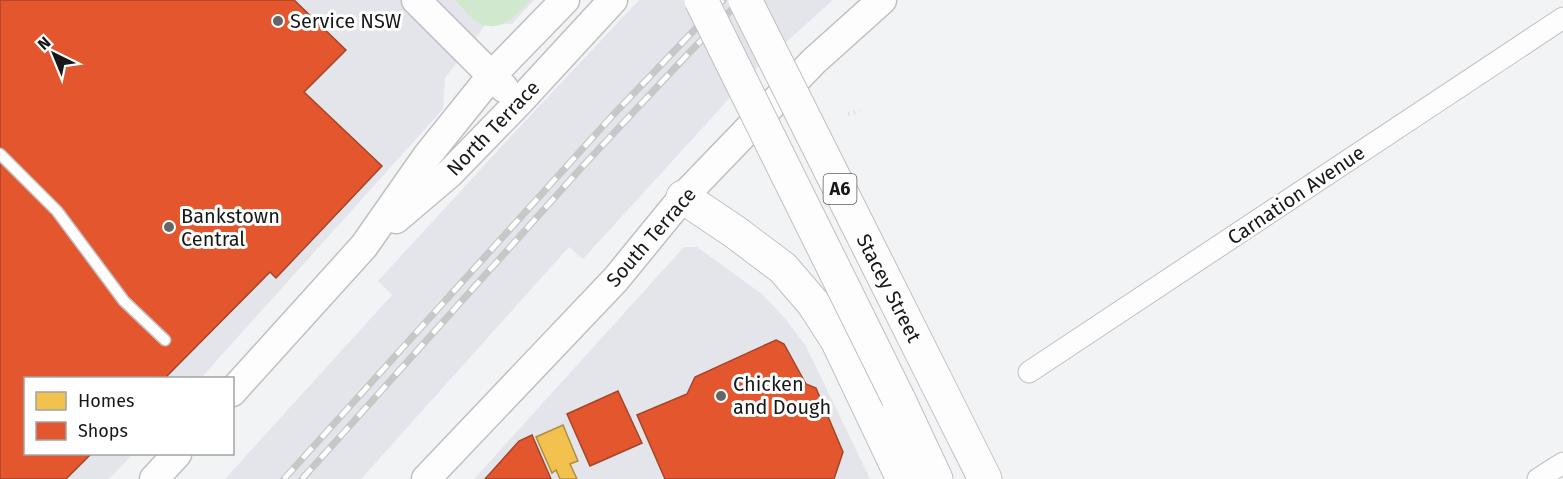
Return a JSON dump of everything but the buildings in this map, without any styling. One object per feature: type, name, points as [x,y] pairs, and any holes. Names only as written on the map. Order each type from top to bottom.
[{"type":"highway","name":"Stacey Street","points":[[701,0],[936,479]]},
{"type":"highway","name":"Stacey Street","points":[[745,0],[985,479]]},
{"type":"highway","points":[[683,197],[783,268],[813,303],[837,340],[903,479]]},
{"type":"street","points":[[416,0],[519,102]]},
{"type":"street","name":"North Terrace","points":[[234,390],[364,246],[427,156],[492,75],[565,0]]},
{"type":"street","name":"North Terrace","points":[[364,246],[450,173],[613,0]]},
{"type":"street","name":"South Terrace","points":[[426,479],[616,279],[683,197],[814,61],[882,0]]},
{"type":"street","name":"Carnation Avenue","points":[[1029,372],[1563,18]]},
{"type":"street","points":[[154,479],[175,455]]},
{"type":"street","points":[[1538,479],[1563,463]]},
{"type":"lane","points":[[0,154],[57,211],[124,301],[165,340]]},
{"type":"path","points":[[848,114],[860,111]]},
{"type":"shaded area","name":"Bankstown Central","points":[[0,0],[534,0],[512,24],[487,23],[445,78],[443,109],[202,377],[24,377],[24,455],[132,455],[109,479],[0,479]]},
{"type":"shaded area","points":[[639,0],[833,0],[757,68],[583,259],[569,247],[361,479],[225,479],[392,295],[378,281]]},
{"type":"shaded area","points":[[684,247],[697,247],[762,294],[783,316],[806,346],[870,479],[474,479]]},
{"type":"green space","points":[[455,0],[530,0],[506,22],[492,26],[484,25],[473,19]]},
{"type":"railway","points":[[284,479],[613,115],[723,0]]},
{"type":"railway","points":[[302,479],[582,167],[741,0]]},
{"type":"place","name":"Service NSW","points":[[278,21]]},
{"type":"place","name":"Bankstown Central","points":[[169,227]]},
{"type":"place","name":"Chicken and Dough","points":[[721,396]]}]
